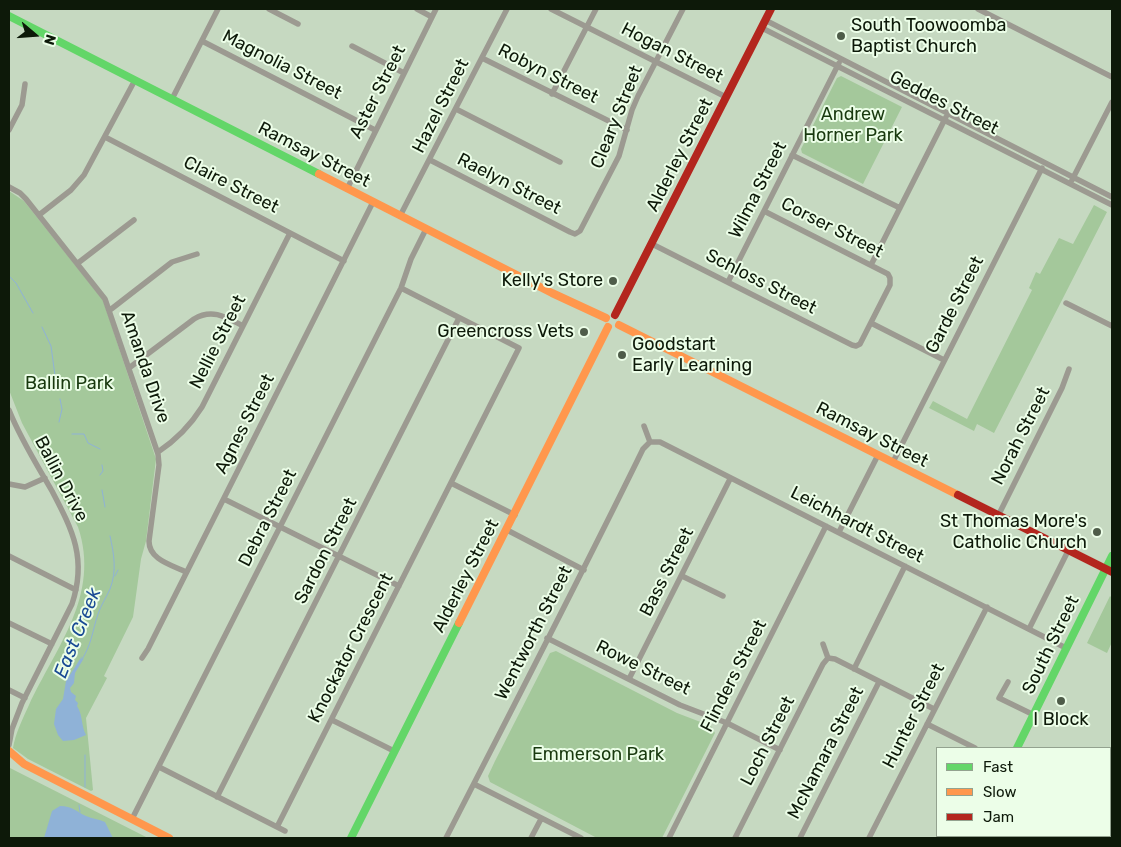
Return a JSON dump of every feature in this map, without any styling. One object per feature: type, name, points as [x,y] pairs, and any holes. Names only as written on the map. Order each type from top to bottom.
[{"type":"street","points":[[172,99],[218,9]]},
{"type":"street","points":[[269,9],[298,24]]},
{"type":"street","points":[[417,9],[432,17]]},
{"type":"street","name":"Aster Street","points":[[347,188],[436,9]]},
{"type":"street","name":"Hazel Street","points":[[400,216],[507,9]]},
{"type":"street","name":"Hogan Street","points":[[551,9],[726,97]]},
{"type":"street","points":[[552,94],[596,9]]},
{"type":"street","name":"Cleary Street","points":[[575,234],[583,227],[619,156],[638,96],[683,9]]},
{"type":"street","name":"Alderley Street","points":[[615,315],[771,9]]},
{"type":"street","points":[[978,9],[1112,77]]},
{"type":"street","name":"Ramsay Street","points":[[9,16],[552,293],[606,318]]},
{"type":"street","name":"Geddes Street","points":[[765,20],[1112,197]]},
{"type":"street","name":"Geddes Street","points":[[762,28],[1112,205]]},
{"type":"street","name":"Magnolia Street","points":[[202,41],[375,130]]},
{"type":"street","points":[[352,46],[404,73]]},
{"type":"street","name":"Robyn Street","points":[[482,58],[627,130]]},
{"type":"street","name":"Wilma Street","points":[[728,282],[841,58]]},
{"type":"street","points":[[39,215],[71,190],[88,169],[135,80]]},
{"type":"street","points":[[9,130],[22,105],[24,84]]},
{"type":"street","points":[[1070,184],[1112,102]]},
{"type":"street","points":[[456,109],[560,162]]},
{"type":"street","points":[[871,264],[948,113]]},
{"type":"street","name":"Claire Street","points":[[105,137],[344,260]]},
{"type":"street","points":[[792,155],[900,208]]},
{"type":"street","name":"Raelyn Street","points":[[430,160],[575,234]]},
{"type":"street","name":"Garde Street","points":[[893,462],[1044,162]]},
{"type":"street","name":"Amanda Drive","points":[[9,188],[23,196],[103,294],[158,452],[159,465],[149,547],[157,557],[186,572]]},
{"type":"street","name":"Agnes Street","points":[[142,658],[373,202]]},
{"type":"street","name":"Corser Street","points":[[764,211],[886,273],[890,278],[890,284],[871,323]]},
{"type":"street","points":[[78,263],[134,220]]},
{"type":"street","name":"Debra Street","points":[[132,820],[401,288],[411,259],[426,229]]},
{"type":"street","name":"Nellie Street","points":[[158,452],[180,436],[197,415],[290,233]]},
{"type":"street","name":"Schloss Street","points":[[652,244],[852,345],[856,346],[861,342],[871,323]]},
{"type":"street","points":[[110,310],[172,262],[197,254]]},
{"type":"street","name":"Knockator Crescent","points":[[277,827],[522,347],[459,318],[401,288]]},
{"type":"street","points":[[1066,303],[1112,326]]},
{"type":"street","points":[[129,368],[201,315],[218,314],[243,326]]},
{"type":"street","points":[[610,315],[615,315],[619,319],[619,325],[613,329],[608,327],[605,322],[606,318],[610,315]]},
{"type":"street","name":"Sardon Street","points":[[217,796],[459,318]]},
{"type":"street","points":[[871,323],[944,360]]},
{"type":"street","name":"Ramsay Street","points":[[619,325],[1109,571]]},
{"type":"street","name":"Alderley Street","points":[[351,838],[608,327]]},
{"type":"street","name":"Norah Street","points":[[998,516],[1062,388],[1069,369]]},
{"type":"street","name":"Ballin Drive","points":[[9,410],[68,522],[74,537],[78,562],[76,590],[69,612],[10,731],[9,745]]},
{"type":"street","points":[[644,426],[650,442]]},
{"type":"street","name":"Leichhardt Street","points":[[650,442],[660,442],[1066,648]]},
{"type":"street","name":"Wentworth Street","points":[[446,838],[547,638],[584,570],[643,449],[650,442]]},
{"type":"street","points":[[839,532],[878,455]]},
{"type":"street","points":[[9,484],[25,487],[45,478]]},
{"type":"street","name":"Bass Street","points":[[629,679],[730,479]]},
{"type":"street","points":[[451,483],[515,515]]},
{"type":"street","points":[[224,499],[399,586]]},
{"type":"street","name":"Flinders Street","points":[[669,838],[826,526]]},
{"type":"street","points":[[507,530],[584,570]]},
{"type":"street","points":[[1029,629],[1068,551]]},
{"type":"street","points":[[9,556],[76,590]]},
{"type":"street","name":"South Street","points":[[1018,747],[1066,648],[1109,571],[1112,556]]},
{"type":"street","points":[[854,669],[905,566]]},
{"type":"street","points":[[682,576],[723,596]]},
{"type":"street","name":"Hunter Street","points":[[869,838],[987,607]]},
{"type":"street","points":[[9,623],[52,644]]},
{"type":"street","name":"Rowe Street","points":[[547,638],[680,705],[727,723],[780,750]]},
{"type":"street","points":[[823,644],[828,658],[934,709]]},
{"type":"street","name":"Loch Street","points":[[735,838],[823,664],[828,658]]},
{"type":"street","name":"McNamara Street","points":[[800,838],[880,682]]},
{"type":"street","points":[[1008,682],[999,698],[1034,715]]},
{"type":"street","points":[[9,690],[25,698]]},
{"type":"street","points":[[332,720],[394,751]]},
{"type":"street","points":[[927,724],[972,747]]},
{"type":"street","points":[[9,752],[24,764],[169,838]]},
{"type":"street","points":[[9,760],[24,764]]},
{"type":"street","points":[[159,768],[285,831]]},
{"type":"street","points":[[474,784],[581,838]]},
{"type":"street","points":[[531,838],[542,818]]},
{"type":"green space","name":"Andrew Horner Park","points":[[841,76],[902,107],[863,184],[802,153],[801,149],[837,78]]},
{"type":"green space","name":"Ballin Park","points":[[9,191],[24,201],[103,300],[156,459],[146,541],[141,559],[133,617],[104,676],[107,678],[86,718],[93,790],[91,791],[28,759],[13,748],[24,715],[62,641],[80,598],[84,575],[84,552],[78,527],[22,423],[9,390]]},
{"type":"green space","points":[[1094,205],[1107,212],[994,433],[977,424],[974,431],[929,408],[933,401],[967,419],[1032,290],[1029,288],[1036,272],[1040,274],[1059,238],[1073,244]]},
{"type":"green space","points":[[1110,596],[1112,598],[1112,642],[1107,653],[1087,643]]},
{"type":"green space","name":"Emmerson Park","points":[[556,651],[677,713],[711,726],[715,733],[662,838],[597,838],[490,782],[488,776],[495,761],[550,653]]},
{"type":"green space","points":[[10,768],[148,838],[9,838]]},
{"type":"water","points":[[82,656],[81,660],[84,658],[75,673],[74,683],[70,688],[71,692],[76,696],[75,700],[78,703],[77,706],[86,735],[74,740],[63,741],[58,735],[54,724],[56,709],[63,699],[66,681]]},
{"type":"water","points":[[60,806],[71,808],[88,817],[105,822],[113,838],[44,838],[52,811]]},
{"type":"waterway","name":"East Creek","points":[[9,276],[16,283],[33,313]]},
{"type":"waterway","name":"East Creek","points":[[42,327],[51,346],[56,383]]},
{"type":"waterway","name":"East Creek","points":[[59,422],[62,409],[60,399]]},
{"type":"waterway","name":"East Creek","points":[[72,434],[84,434],[88,443],[100,449]]},
{"type":"waterway","name":"East Creek","points":[[100,475],[103,471],[102,465]]},
{"type":"waterway","name":"East Creek","points":[[102,490],[105,507]]},
{"type":"waterway","name":"East Creek","points":[[81,661],[114,576],[113,549],[110,536]]},
{"type":"waterway","name":"East Creek","points":[[115,576],[118,570]]},
{"type":"waterway","name":"East Creek","points":[[85,755],[85,787]]},
{"type":"waterway","name":"East Creek","points":[[79,805],[80,812]]},
{"type":"traffic: fast","points":[[9,16],[319,174]]},
{"type":"traffic: fast","points":[[1017,747],[1112,556]]},
{"type":"traffic: fast","points":[[351,838],[459,623]]},
{"type":"traffic: slow","points":[[319,174],[552,293],[606,318]]},
{"type":"traffic: slow","points":[[619,325],[958,495]]},
{"type":"traffic: slow","points":[[459,623],[608,327]]},
{"type":"traffic: slow","points":[[9,751],[24,764],[169,838]]},
{"type":"traffic: jam","points":[[615,315],[771,9]]},
{"type":"traffic: jam","points":[[958,495],[1112,572]]},
{"type":"place","name":"South Toowoomba Baptist Church","points":[[841,36]]},
{"type":"place","name":"Kelly's Store","points":[[613,281]]},
{"type":"place","name":"Greencross Vets","points":[[584,332]]},
{"type":"place","name":"Goodstart Early Learning","points":[[622,355]]},
{"type":"place","name":"St Thomas More's Catholic Church","points":[[1097,532]]},
{"type":"place","name":"I Block","points":[[1061,701]]}]
